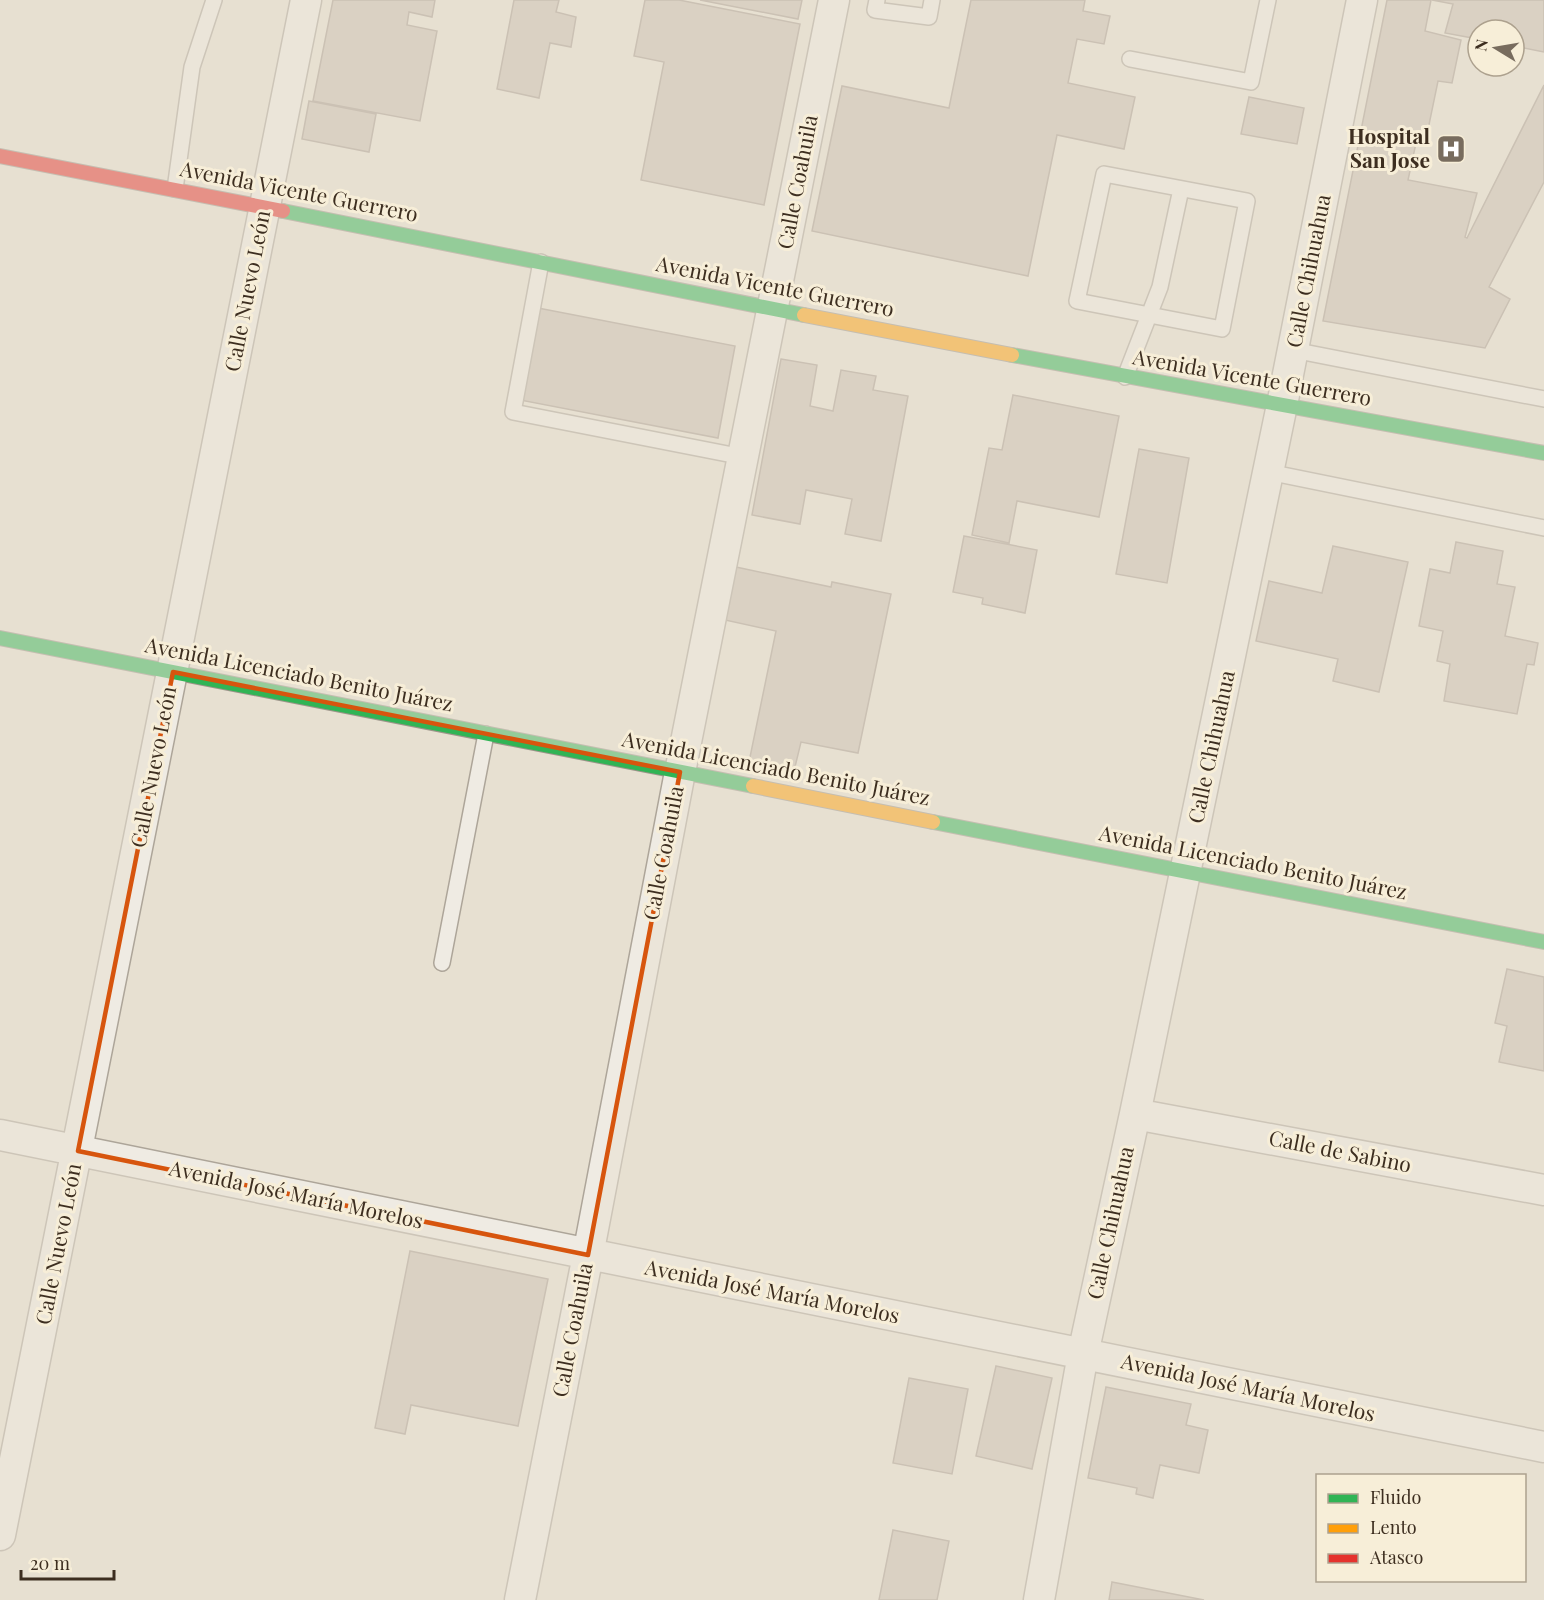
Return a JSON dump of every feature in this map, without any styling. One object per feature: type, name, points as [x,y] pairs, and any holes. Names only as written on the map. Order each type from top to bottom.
[{"type":"main road","name":"Avenida Vicente Guerrero","points":[[0,156],[265,206],[772,309],[1125,377],[1544,453]]},
{"type":"main road","name":"Avenida Licenciado Benito Juárez","points":[[0,638],[1544,942]]},
{"type":"street","name":"Calle Nuevo León","points":[[0,1535],[306,0]]},
{"type":"street","name":"Calle Coahuila","points":[[519,1600],[588,1255],[680,772],[834,0]]},
{"type":"street","name":"Calle Chihuahua","points":[[1039,1600],[1083,1354],[1186,872],[1362,0]]},
{"type":"street","name":"Calle de Sabino","points":[[1135,1114],[1544,1191]]},
{"type":"street","name":"Avenida José María Morelos","points":[[0,1135],[1544,1447]]},
{"type":"lane","points":[[175,189],[192,67],[214,0]]},
{"type":"lane","points":[[877,0],[875,10],[929,17],[932,0]]},
{"type":"lane","points":[[1130,59],[1251,82],[1268,0]]},
{"type":"lane","points":[[1104,174],[1181,189],[1246,201],[1222,328],[1077,301],[1104,174]]},
{"type":"lane","points":[[1125,377],[1160,287],[1181,189]]},
{"type":"lane","points":[[541,262],[513,412],[743,457]]},
{"type":"lane","points":[[1293,350],[1544,399]]},
{"type":"lane","points":[[1268,472],[1544,528]]},
{"type":"lane","points":[[442,963],[486,734]]},
{"type":"highlighted area","points":[[173,672],[680,772],[588,1255],[78,1151]]},
{"type":"building","points":[[333,0],[435,0],[432,17],[409,12],[407,25],[437,31],[420,121],[313,101]]},
{"type":"building","points":[[514,0],[559,0],[556,12],[576,17],[571,47],[550,43],[539,98],[497,89]]},
{"type":"building","points":[[645,0],[679,0],[800,24],[764,205],[641,180],[664,62],[634,56]]},
{"type":"building","points":[[700,0],[802,0],[798,19]]},
{"type":"building","points":[[971,0],[1085,0],[1083,11],[1110,16],[1104,44],[1077,39],[1068,83],[1135,97],[1124,149],[1057,135],[1028,276],[812,231],[842,86],[949,108]]},
{"type":"building","name":"Hospital San Jose","points":[[1387,0],[1431,0],[1425,31],[1461,40],[1452,83],[1438,81],[1425,144],[1416,143],[1408,180],[1477,193],[1465,237],[1467,238],[1544,85],[1544,182],[1489,287],[1510,299],[1485,348],[1323,321]]},
{"type":"building","points":[[1432,0],[1544,0],[1544,52],[1526,48],[1526,18],[1466,18],[1466,37],[1445,33],[1453,4]]},
{"type":"building","points":[[1249,97],[1304,108],[1297,144],[1241,134]]},
{"type":"building","points":[[309,101],[376,114],[369,152],[302,139]]},
{"type":"building","points":[[538,308],[735,346],[718,438],[520,400]]},
{"type":"building","points":[[781,359],[817,365],[810,406],[833,411],[841,370],[876,376],[873,390],[908,396],[881,541],[845,534],[852,499],[806,490],[800,524],[752,515]]},
{"type":"building","points":[[1013,395],[1119,416],[1099,517],[1017,501],[1009,543],[972,535],[989,448],[1002,450]]},
{"type":"building","points":[[1139,449],[1189,458],[1167,583],[1116,574]]},
{"type":"building","points":[[964,536],[1037,550],[1025,613],[982,604],[983,598],[953,592]]},
{"type":"building","points":[[1456,542],[1503,551],[1497,584],[1515,587],[1505,636],[1538,643],[1534,665],[1527,664],[1517,714],[1444,701],[1450,664],[1437,661],[1443,631],[1419,626],[1430,569],[1450,573]]},
{"type":"building","points":[[1333,546],[1408,562],[1379,692],[1333,681],[1338,659],[1256,641],[1269,581],[1322,593]]},
{"type":"building","points":[[736,567],[831,587],[832,582],[891,594],[858,753],[801,742],[794,771],[749,762],[776,631],[725,620]]},
{"type":"building","points":[[1507,969],[1544,977],[1544,1071],[1499,1062],[1507,1026],[1495,1023]]},
{"type":"building","points":[[410,1251],[548,1279],[518,1426],[411,1405],[405,1434],[375,1428]]},
{"type":"building","points":[[996,1366],[1052,1378],[1032,1469],[976,1456]]},
{"type":"building","points":[[909,1378],[968,1389],[952,1474],[893,1463]]},
{"type":"building","points":[[1106,1387],[1191,1404],[1186,1425],[1208,1430],[1199,1473],[1160,1465],[1153,1498],[1136,1494],[1137,1488],[1088,1478]]},
{"type":"building","points":[[893,1530],[949,1541],[937,1600],[879,1600]]},
{"type":"building","points":[[1112,1582],[1204,1600],[1109,1600]]},
{"type":"traffic: fast","points":[[283,211],[804,315]]},
{"type":"traffic: fast","points":[[1012,355],[1544,453]]},
{"type":"traffic: fast","points":[[0,638],[753,786]]},
{"type":"traffic: fast","points":[[933,822],[1544,942]]},
{"type":"traffic: slow","points":[[804,315],[1012,355]]},
{"type":"traffic: slow","points":[[753,786],[933,822]]},
{"type":"traffic: jam","points":[[0,156],[283,211]]},
{"type":"place","name":"Hospital San Jose","points":[[1451,149]]}]
